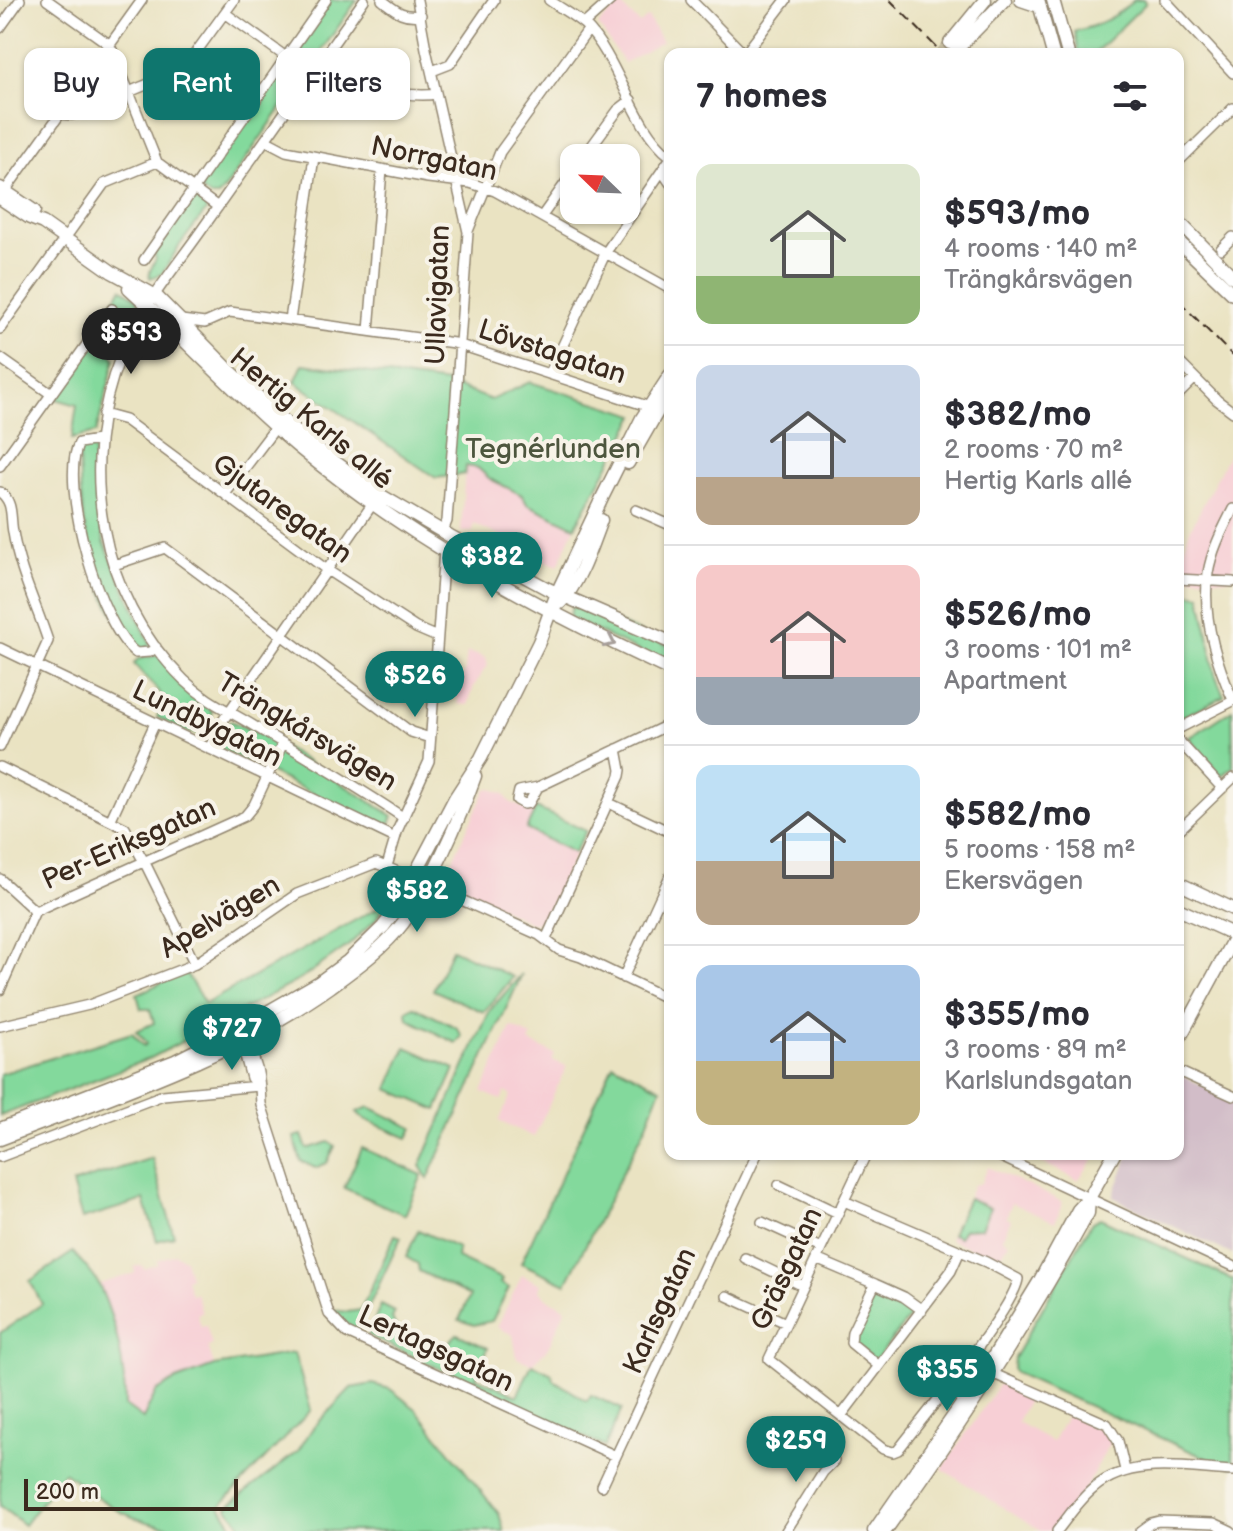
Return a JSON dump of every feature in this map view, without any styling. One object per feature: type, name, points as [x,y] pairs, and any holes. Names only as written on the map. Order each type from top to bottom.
[{"type":"main road","points":[[985,0],[954,46],[1005,0]]},
{"type":"main road","points":[[1021,0],[1041,2],[1057,14]]},
{"type":"main road","points":[[1053,0],[1066,48]]},
{"type":"main road","points":[[1041,2],[1052,48]]},
{"type":"main road","name":"Hertig Karls allé","points":[[1,194],[30,218],[43,223],[181,320],[279,423]]},
{"type":"main road","points":[[1184,227],[1233,277]]},
{"type":"main road","points":[[1184,247],[1233,294]]},
{"type":"main road","name":"Hertig Karls allé","points":[[152,302],[233,390],[444,550],[575,625],[664,667]]},
{"type":"main road","points":[[0,1139],[156,1074],[305,1004],[386,943],[403,923],[426,884],[471,787],[481,758],[650,407],[664,385]]},
{"type":"main road","points":[[561,595],[582,565],[609,501],[664,399]]},
{"type":"main road","name":"Hertig Karls allé","points":[[377,499],[561,595],[664,639]]},
{"type":"main road","points":[[238,1036],[348,961],[383,927],[396,910],[459,791],[481,758]]},
{"type":"main road","points":[[413,878],[426,884]]},
{"type":"main road","points":[[1184,886],[1233,909]]},
{"type":"main road","points":[[1184,912],[1233,937],[1184,1030]]},
{"type":"main road","points":[[1215,926],[1233,922]]},
{"type":"main road","points":[[0,1129],[95,1098]]},
{"type":"main road","points":[[885,1531],[990,1372],[1078,1210],[1089,1198],[1111,1160]]},
{"type":"main road","points":[[874,1531],[990,1372]]},
{"type":"street","points":[[0,28],[20,0]]},
{"type":"street","points":[[47,0],[110,45],[157,162],[218,207]]},
{"type":"street","points":[[108,48],[142,0]]},
{"type":"street","points":[[129,92],[183,70],[234,0]]},
{"type":"street","points":[[292,48],[326,0]]},
{"type":"street","name":"Trängkårsvägen","points":[[330,48],[364,0]]},
{"type":"street","points":[[382,0],[402,14],[410,17],[421,15]]},
{"type":"street","name":"Ullavigatan","points":[[417,0],[468,232],[447,521],[443,531]]},
{"type":"street","points":[[432,71],[450,64],[494,0]]},
{"type":"street","points":[[549,0],[586,27],[655,143],[664,152]]},
{"type":"street","points":[[468,232],[503,147],[586,27],[611,0]]},
{"type":"street","points":[[691,0],[738,48]]},
{"type":"street","points":[[749,48],[786,0]]},
{"type":"street","points":[[1165,0],[1233,73]]},
{"type":"street","points":[[225,13],[276,50]]},
{"type":"street","points":[[144,260],[276,71]]},
{"type":"street","points":[[410,94],[436,94]]},
{"type":"street","points":[[593,144],[618,110],[631,100]]},
{"type":"street","points":[[1184,156],[1233,108]]},
{"type":"street","points":[[1,194],[56,120]]},
{"type":"street","name":"Trängkårsvägen","points":[[279,120],[152,302],[122,353],[103,414],[99,440],[99,498],[106,544],[133,610],[156,647],[192,687],[213,705],[283,743],[404,818]]},
{"type":"street","name":"Norrgatan","points":[[265,140],[286,151],[314,157],[486,187],[664,286]]},
{"type":"street","points":[[290,320],[314,157]]},
{"type":"street","points":[[0,329],[104,184],[157,162]]},
{"type":"street","points":[[550,373],[606,252],[664,168]]},
{"type":"street","points":[[369,331],[382,170]]},
{"type":"street","points":[[542,216],[560,191]]},
{"type":"street","points":[[1221,249],[1233,237]]},
{"type":"street","points":[[0,466],[112,309]]},
{"type":"street","name":"Lövstagatan","points":[[181,320],[205,323],[230,312],[460,344],[650,407]]},
{"type":"street","points":[[203,343],[205,323]]},
{"type":"street","points":[[92,337],[122,353]]},
{"type":"street","points":[[0,358],[51,394]]},
{"type":"street","points":[[1184,367],[1233,412]]},
{"type":"street","points":[[1184,389],[1195,378]]},
{"type":"street","name":"Gjutaregatan","points":[[103,414],[125,420],[327,570],[416,628],[437,637]]},
{"type":"street","points":[[225,494],[279,423]]},
{"type":"street","points":[[99,440],[79,443],[75,453],[76,500],[86,556],[98,590],[127,645],[136,653],[150,652],[156,647]]},
{"type":"street","points":[[0,492],[10,501],[22,573],[48,641],[0,747]]},
{"type":"street","points":[[209,749],[229,713],[377,499]]},
{"type":"street","points":[[1184,726],[1233,701],[1214,650],[1208,581],[1216,544],[1233,509]]},
{"type":"street","points":[[636,510],[664,522]]},
{"type":"street","points":[[114,565],[165,548],[411,732],[430,738]]},
{"type":"street","points":[[413,878],[387,866],[395,838],[427,770],[444,550]]},
{"type":"street","points":[[444,571],[460,560]]},
{"type":"street","points":[[1184,579],[1233,582]]},
{"type":"street","name":"Lundbygatan","points":[[0,648],[395,838]]},
{"type":"street","points":[[111,819],[155,723]]},
{"type":"street","points":[[538,787],[664,727]]},
{"type":"street","name":"Per-Eriksgatan","points":[[0,990],[35,911],[245,816],[254,805],[283,743]]},
{"type":"street","points":[[1184,747],[1222,788]]},
{"type":"street","points":[[546,939],[609,803],[621,770],[617,749]]},
{"type":"street","points":[[0,767],[111,819],[130,833],[195,964]]},
{"type":"street","points":[[1184,825],[1233,778]]},
{"type":"street","points":[[609,803],[664,829]]},
{"type":"street","name":"Apelvägen","points":[[0,1025],[89,1005],[195,964],[297,894],[376,863],[387,866]]},
{"type":"street","points":[[0,879],[35,911]]},
{"type":"street","points":[[426,884],[546,939],[559,950],[664,997]]},
{"type":"street","points":[[623,978],[664,889]]},
{"type":"street","name":"Lertagsgatan","points":[[238,1036],[251,1078],[258,1086],[261,1104],[329,1314],[339,1327],[354,1337],[616,1456]]},
{"type":"street","points":[[1184,1074],[1233,1096]]},
{"type":"street","points":[[0,1157],[163,1095],[258,1086]]},
{"type":"street","name":"Karlsgatan","points":[[602,1486],[754,1160]]},
{"type":"street","name":"Gräsgatan","points":[[841,1416],[769,1359],[863,1160]]},
{"type":"street","points":[[1008,1160],[1233,1266]]},
{"type":"street","points":[[779,1185],[838,1213]]},
{"type":"street","points":[[844,1201],[960,1251],[1017,1276],[1018,1279],[1009,1300],[898,1450],[883,1449],[841,1416],[951,1271],[960,1251]]},
{"type":"street","points":[[762,1222],[904,1297],[922,1310]]},
{"type":"street","points":[[745,1258],[803,1286]]},
{"type":"street","points":[[875,1284],[850,1338],[854,1348],[879,1366]]},
{"type":"street","points":[[727,1296],[786,1323]]},
{"type":"street","points":[[967,1359],[1107,1424],[1118,1441],[1125,1470]]},
{"type":"street","points":[[786,1531],[823,1472],[834,1461]]},
{"type":"street","points":[[1057,1531],[1094,1488],[1125,1470],[1233,1471]]},
{"type":"street","points":[[1140,1531],[1159,1521],[1214,1523],[1231,1531]]},
{"type":"shaded area","points":[[619,3],[640,24],[648,17],[662,42],[624,63],[598,25]]},
{"type":"shaded area","points":[[1233,446],[1233,569],[1228,579],[1184,576],[1184,549],[1189,532]]},
{"type":"shaded area","points":[[465,466],[478,468],[490,479],[522,495],[528,504],[575,527],[558,566],[519,550],[516,544],[474,524],[473,532],[461,532]]},
{"type":"shaded area","points":[[467,652],[484,657],[488,664],[474,686],[468,705],[458,704],[458,698],[446,697],[447,681],[460,682]]},
{"type":"shaded area","points":[[486,789],[504,794],[510,802],[534,812],[536,808],[586,831],[545,918],[537,923],[443,880]]},
{"type":"shaded area","points":[[511,1027],[532,1036],[529,1042],[555,1054],[552,1060],[567,1066],[534,1137],[499,1121],[511,1095],[505,1092],[501,1100],[482,1092]]},
{"type":"shaded area","points":[[1184,1077],[1233,1099],[1233,1255],[1113,1197],[1127,1160],[1184,1160]]},
{"type":"shaded area","points":[[1036,1160],[1093,1160],[1078,1180]]},
{"type":"shaded area","points":[[988,1167],[1061,1201],[1062,1205],[1055,1222],[1012,1203],[1006,1217],[1011,1220],[1002,1238],[1009,1242],[998,1261],[949,1239],[973,1185],[981,1183]]},
{"type":"shaded area","points":[[175,1254],[185,1259],[190,1277],[186,1279],[191,1294],[196,1293],[202,1313],[197,1314],[201,1326],[206,1325],[214,1366],[174,1381],[157,1392],[144,1419],[125,1406],[125,1376],[100,1284],[135,1273],[134,1267],[142,1265],[144,1269],[158,1264],[157,1260]]},
{"type":"shaded area","points":[[522,1275],[541,1284],[539,1291],[566,1308],[548,1348],[532,1364],[517,1358],[513,1335],[497,1327]]},
{"type":"shaded area","points":[[1001,1381],[1030,1396],[1017,1422],[1052,1442],[1068,1414],[1113,1436],[1082,1496],[1053,1531],[1040,1531],[942,1469]]},
{"type":"green space","points":[[329,0],[357,0],[323,48],[295,48]]},
{"type":"green space","points":[[1134,0],[1146,3],[1100,48],[1077,48],[1075,31],[1107,20]]},
{"type":"green space","points":[[276,76],[276,116],[224,190],[217,197],[211,197],[201,190],[200,184],[245,120],[260,120],[260,98]]},
{"type":"green space","points":[[191,197],[206,206],[206,211],[162,274],[150,278],[149,273],[156,259],[153,250]]},
{"type":"green space","points":[[122,288],[138,300],[137,314],[123,344],[116,346],[102,341],[101,331],[116,310],[110,305]]},
{"type":"green space","points":[[95,347],[112,354],[115,359],[96,433],[72,439],[77,405],[56,399],[89,349]]},
{"type":"green space","name":"Tegnérlunden","points":[[303,364],[448,383],[491,400],[530,382],[636,415],[575,527],[527,504],[522,495],[490,479],[478,468],[466,466],[465,474],[436,478],[295,382]]},
{"type":"green space","points":[[94,444],[94,480],[104,542],[150,644],[147,650],[139,651],[109,606],[91,556],[85,530],[79,449],[83,445]]},
{"type":"green space","points":[[1184,593],[1201,595],[1215,674],[1224,696],[1184,716]]},
{"type":"green space","points":[[572,606],[664,643],[664,663],[569,618]]},
{"type":"green space","points":[[158,655],[212,711],[212,727],[192,733],[157,717],[166,700],[134,664],[138,659]]},
{"type":"green space","points":[[1232,710],[1233,767],[1222,776],[1189,738]]},
{"type":"green space","points":[[230,721],[266,736],[393,816],[387,830],[214,745]]},
{"type":"green space","points":[[536,808],[586,831],[574,853],[526,829]]},
{"type":"green space","points":[[386,903],[375,920],[349,945],[301,979],[151,1058],[0,1116],[0,1074],[132,1033],[144,1046],[147,1043],[136,1031],[154,1023],[150,1009],[141,1009],[137,994],[185,972],[205,1004]]},
{"type":"green space","points":[[452,949],[513,977],[484,1012],[433,990]]},
{"type":"green space","points":[[522,974],[428,1179],[420,1166],[490,1010]]},
{"type":"green space","points":[[414,1007],[456,1027],[462,1036],[456,1043],[408,1019],[407,1011]]},
{"type":"green space","points":[[406,1047],[455,1069],[437,1110],[388,1089]]},
{"type":"green space","points":[[613,1064],[661,1088],[647,1124],[566,1284],[521,1263]]},
{"type":"green space","points":[[369,1107],[413,1128],[408,1138],[364,1119],[357,1112]]},
{"type":"green space","points":[[302,1135],[307,1149],[329,1142],[335,1146],[327,1163],[315,1168],[301,1161],[294,1137]]},
{"type":"green space","points":[[362,1148],[422,1175],[405,1215],[344,1188]]},
{"type":"green space","points":[[152,1158],[174,1236],[157,1241],[144,1200],[82,1219],[72,1184]]},
{"type":"green space","points":[[968,1198],[990,1208],[981,1228],[964,1229],[959,1237],[952,1234]]},
{"type":"green space","points":[[1100,1218],[1233,1280],[1233,1466],[1219,1464],[1015,1373],[1014,1358],[1092,1222]]},
{"type":"green space","points":[[418,1230],[458,1248],[457,1258],[502,1279],[500,1283],[509,1288],[492,1321],[474,1325],[459,1320],[470,1296],[419,1271],[418,1264],[406,1257]]},
{"type":"green space","points":[[395,1235],[401,1237],[357,1332],[342,1325],[334,1310],[361,1310]]},
{"type":"green space","points":[[73,1252],[98,1282],[111,1316],[122,1360],[125,1406],[143,1419],[156,1392],[174,1381],[214,1366],[294,1353],[311,1410],[220,1506],[236,1531],[178,1531],[177,1528],[142,1520],[116,1509],[64,1472],[24,1525],[0,1506],[0,1333],[42,1304],[30,1281]]},
{"type":"green space","points":[[876,1289],[900,1299],[915,1310],[875,1361],[852,1342]]},
{"type":"green space","points":[[381,1305],[395,1312],[392,1318],[396,1327],[438,1346],[446,1345],[457,1334],[488,1348],[476,1377],[517,1396],[532,1364],[552,1374],[554,1380],[587,1401],[591,1395],[622,1409],[605,1447],[368,1335]]},
{"type":"green space","points":[[372,1384],[390,1389],[416,1409],[499,1514],[504,1531],[246,1531],[227,1507],[298,1451],[312,1429],[351,1388]]},
{"type":"tunnel","points":[[946,48],[950,43]]},
{"type":"railway","points":[[890,0],[937,48]]},
{"type":"railway","points":[[1184,306],[1233,356]]}]
